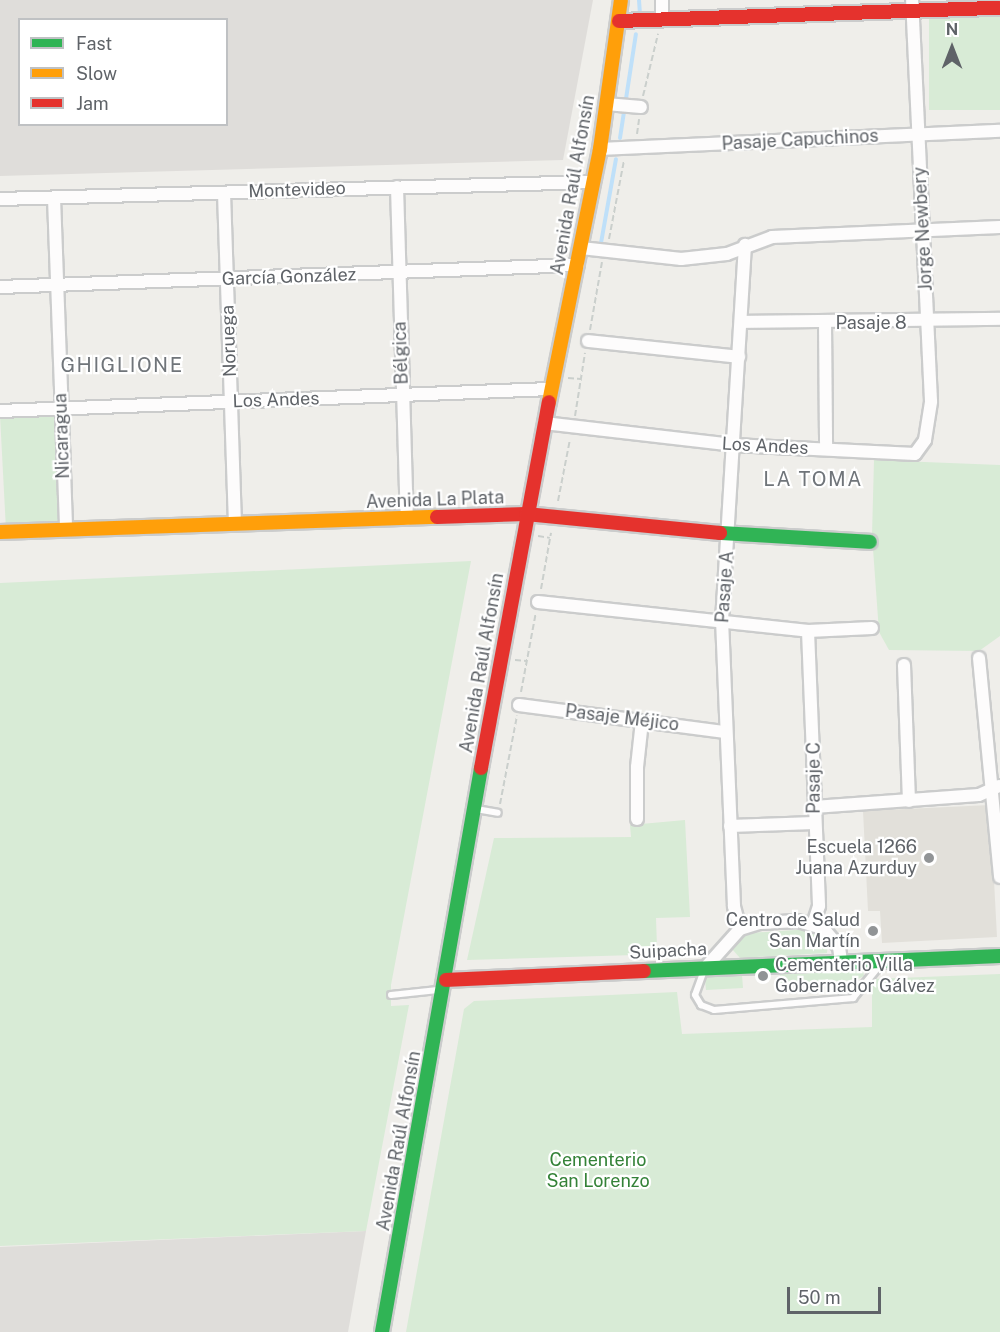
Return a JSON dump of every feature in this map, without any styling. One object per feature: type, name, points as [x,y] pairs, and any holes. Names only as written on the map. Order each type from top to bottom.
[{"type":"street","name":"Avenida Raúl Alfonsín","points":[[382,1332],[446,985],[526,514],[600,149],[624,105],[619,21],[621,0]]},
{"type":"street","points":[[662,0],[662,19]]},
{"type":"street","points":[[619,21],[912,6],[1000,8]]},
{"type":"street","name":"Jorge Newbery","points":[[912,6],[931,401],[925,440],[915,454]]},
{"type":"street","name":"Pasaje Capuchinos","points":[[600,149],[1000,131]]},
{"type":"street","name":"Montevideo","points":[[0,200],[594,182]]},
{"type":"street","name":"Bélgica","points":[[397,188],[407,519]]},
{"type":"street","name":"Noruega","points":[[224,193],[235,524]]},
{"type":"street","name":"Nicaragua","points":[[54,198],[66,530]]},
{"type":"street","points":[[581,248],[681,259],[727,254],[745,245],[772,237],[1000,227]]},
{"type":"street","name":"Pasaje A","points":[[740,929],[734,906],[724,732],[722,621],[745,245]]},
{"type":"street","name":"García González","points":[[0,287],[578,265]]},
{"type":"street","name":"Pasaje 8","points":[[741,322],[927,323],[1000,320]]},
{"type":"street","points":[[825,323],[826,449]]},
{"type":"street","points":[[588,340],[739,357]]},
{"type":"street","name":"Los Andes","points":[[0,411],[551,389]]},
{"type":"street","name":"Los Andes","points":[[544,423],[734,445],[915,454]]},
{"type":"street","name":"Avenida La Plata","points":[[0,532],[526,514],[728,534],[870,542]]},
{"type":"street","points":[[538,602],[808,631],[873,628]]},
{"type":"street","name":"Pasaje C","points":[[808,631],[819,906],[813,924]]},
{"type":"street","points":[[979,658],[997,788],[1000,877]]},
{"type":"street","points":[[904,665],[909,801]]},
{"type":"street","name":"Pasaje Méjico","points":[[519,705],[724,732]]},
{"type":"street","points":[[638,819],[637,767],[642,721]]},
{"type":"street","points":[[814,807],[979,795],[997,788]]},
{"type":"street","points":[[730,826],[814,823]]},
{"type":"street","points":[[706,967],[740,929],[759,922],[813,924],[833,937],[839,946],[841,962]]},
{"type":"street","name":"Suipacha","points":[[446,985],[706,967],[1000,956]]},
{"type":"lane","points":[[476,809],[498,813]]},
{"type":"lane","points":[[706,967],[695,995],[701,1005],[714,1010],[853,998],[883,961]]},
{"type":"lane","points":[[391,995],[446,985]]},
{"type":"path","points":[[498,813],[573,428],[604,252],[613,227],[622,162],[635,147],[624,105],[646,74],[662,19]]},
{"type":"shaded area","points":[[0,0],[593,0],[563,160],[0,176]]},
{"type":"shaded area","name":"Escuela 1266 Juana Azurduy","points":[[990,805],[997,937],[882,943],[880,911],[868,911],[863,811]]},
{"type":"shaded area","points":[[366,1231],[348,1332],[0,1332],[0,1247]]},
{"type":"green space","points":[[929,16],[1000,16],[1000,110],[929,110]]},
{"type":"green space","points":[[56,414],[62,522],[6,525],[0,417]]},
{"type":"green space","points":[[874,460],[1000,465],[1000,636],[979,651],[889,650],[879,632],[872,535]]},
{"type":"green space","points":[[471,561],[391,985],[391,1006],[409,1005],[366,1231],[0,1246],[0,583]]},
{"type":"green space","points":[[685,820],[690,917],[656,918],[657,947],[635,948],[635,955],[467,960],[494,838],[631,837],[630,825]]},
{"type":"green space","points":[[810,929],[828,942],[827,953],[740,958],[732,949],[735,941],[750,933]]},
{"type":"green space","points":[[863,971],[864,976],[856,980],[780,984],[780,973]]},
{"type":"green space","name":"Cementerio San Lorenzo","points":[[1000,974],[1000,1332],[406,1332],[464,1009],[474,1001],[677,992],[682,1034],[872,1027],[872,979]]},
{"type":"green space","points":[[742,975],[743,988],[706,990],[705,980],[709,976]]},
{"type":"waterway","points":[[639,0],[640,14]]},
{"type":"waterway","points":[[620,138],[636,34]]},
{"type":"waterway","points":[[601,243],[616,159]]},
{"type":"traffic: fast","points":[[720,533],[870,542]]},
{"type":"traffic: fast","points":[[382,1332],[481,768]]},
{"type":"traffic: fast","points":[[644,971],[1000,956]]},
{"type":"traffic: slow","points":[[549,402],[600,149],[621,0]]},
{"type":"traffic: slow","points":[[0,532],[437,517]]},
{"type":"traffic: jam","points":[[619,21],[1000,8]]},
{"type":"traffic: jam","points":[[481,768],[549,402]]},
{"type":"traffic: jam","points":[[437,517],[526,514],[720,533]]},
{"type":"traffic: jam","points":[[446,980],[644,971]]},
{"type":"place","name":"Escuela 1266 Juana Azurduy","points":[[929,858]]},
{"type":"place","name":"Centro de Salud San Martín","points":[[873,931]]},
{"type":"place","name":"Cementerio Villa Gobernador Gálvez","points":[[763,976]]},
{"type":"district","name":"GHIGLIONE","points":[[122,365]]},
{"type":"district","name":"LA TOMA","points":[[813,479]]}]
